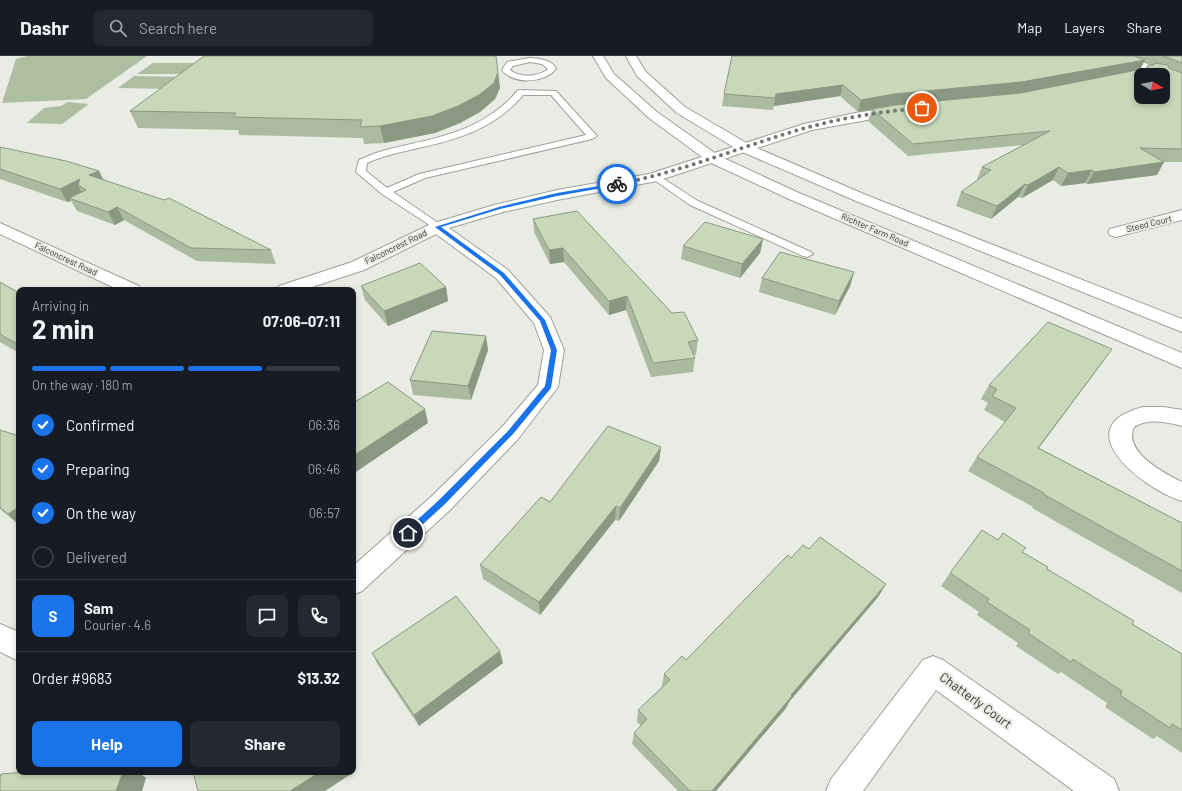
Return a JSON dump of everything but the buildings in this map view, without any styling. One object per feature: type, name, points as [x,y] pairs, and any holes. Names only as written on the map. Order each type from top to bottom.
[{"type":"street","name":"Richter Farm Road","points":[[598,56],[610,76],[653,115],[714,159],[802,199],[1182,361]]},
{"type":"street","points":[[631,56],[641,74],[681,110],[745,148],[861,198],[1182,326]]},
{"type":"street","points":[[1111,56],[1147,68]]},
{"type":"street","points":[[1170,77],[1182,82]]},
{"type":"street","name":"Falconcrest Road","points":[[294,287],[358,266],[437,227],[520,203],[656,177],[809,127],[854,117],[914,109]]},
{"type":"street","name":"Steed Court","points":[[1116,232],[1182,215]]},
{"type":"street","points":[[356,580],[441,503],[510,433],[548,387],[554,350],[543,321],[502,274],[437,227]]},
{"type":"street","name":"Falconcrest Road","points":[[0,228],[127,287]]},
{"type":"street","points":[[1182,418],[1173,415],[1150,413],[1132,417],[1122,427],[1121,440],[1130,458],[1148,474],[1173,489],[1182,492]]},
{"type":"street","points":[[0,637],[16,645]]},
{"type":"street","name":"Chatterly Court","points":[[843,791],[933,670],[1102,791]]},
{"type":"lane","points":[[537,60],[551,66],[550,71],[540,76],[515,76],[506,70],[510,64],[515,62],[537,60]]},
{"type":"lane","points":[[515,76],[517,98]]},
{"type":"lane","points":[[386,192],[422,176],[592,136],[553,93],[521,92],[513,103],[486,124],[434,142],[375,155],[362,162],[361,172],[386,192],[437,227]]},
{"type":"lane","points":[[656,177],[694,203],[807,254]]},
{"type":"green space","points":[[27,56],[147,56],[86,99],[2,103],[16,59]]},
{"type":"green space","points":[[153,63],[202,63],[190,74],[137,74]]},
{"type":"green space","points":[[134,76],[188,77],[174,89],[118,88]]},
{"type":"green space","points":[[68,102],[89,104],[62,124],[27,123],[44,108],[61,106]]},
{"type":"way so far","points":[[617,184],[652,178],[734,152],[783,134],[809,127],[854,117],[922,108]]},
{"type":"route","points":[[408,533],[441,503],[510,433],[548,387],[554,350],[543,321],[502,274],[437,227],[499,208],[617,184]]}]
